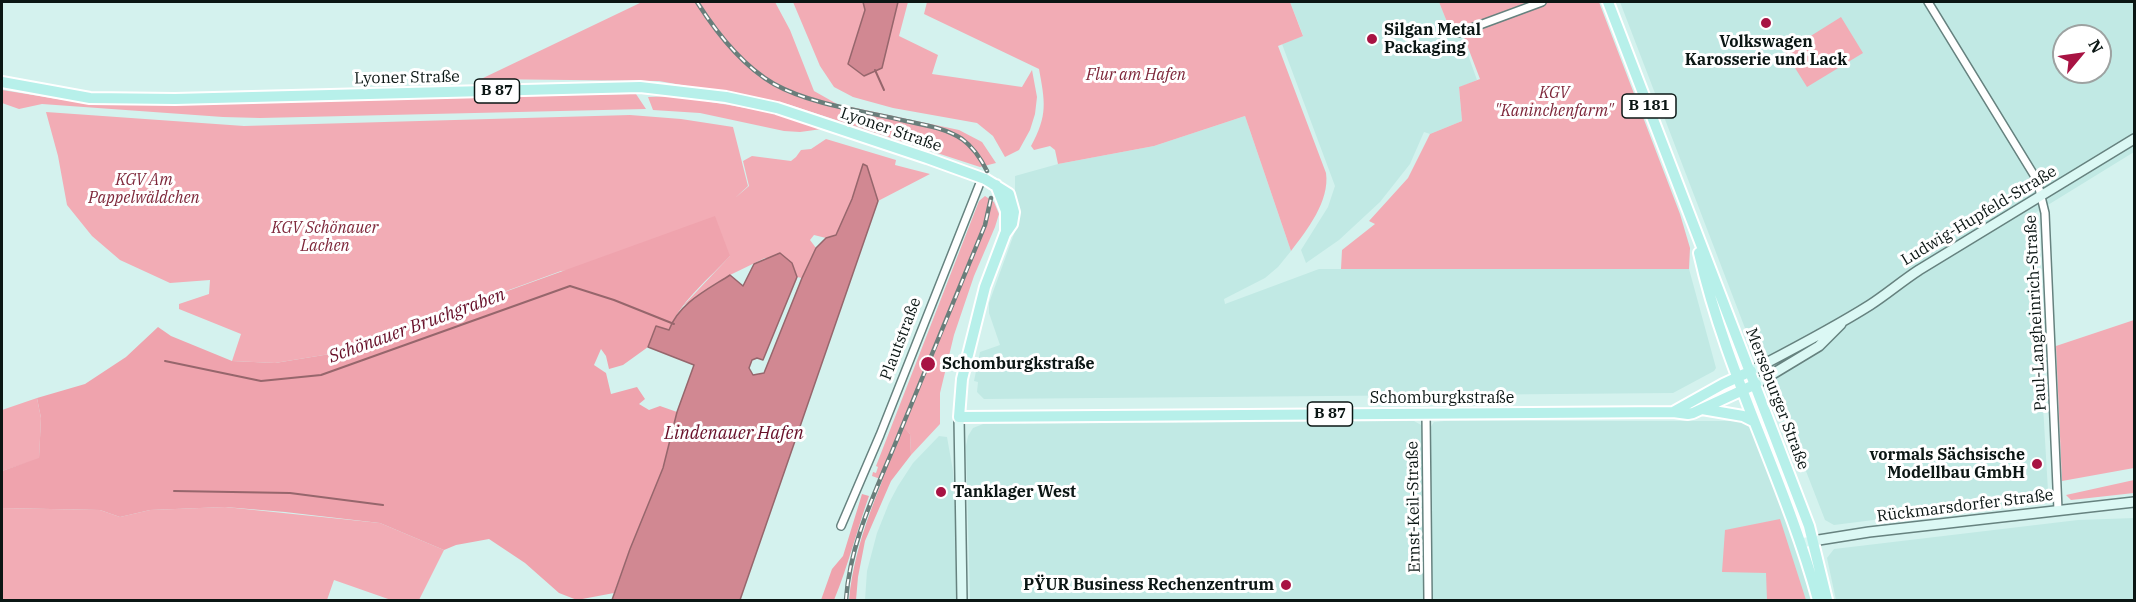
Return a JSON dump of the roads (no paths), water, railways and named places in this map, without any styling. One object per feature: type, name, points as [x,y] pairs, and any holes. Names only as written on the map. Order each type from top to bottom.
[{"type":"main road","name":"Merseburger Straße","points":[[1608,2],[1802,506],[1827,600]]},
{"type":"main road","name":"Lyoner Straße","points":[[2,82],[90,98],[175,99],[640,87],[726,97],[777,108],[989,182]]},
{"type":"main road","name":"Ludwig-Hupfeld-Straße","points":[[1751,371],[1843,322],[1893,290],[1919,270],[2134,139]]},
{"type":"main road","points":[[962,600],[959,417],[961,385],[985,287],[1005,234],[1012,224],[1013,203],[1009,194],[989,182]]},
{"type":"main road","name":"Merseburger Straße","points":[[1689,211],[1714,310],[1736,377],[1800,543],[1818,600]]},
{"type":"main road","name":"Ludwig-Hupfeld-Straße","points":[[1756,384],[1819,346],[1843,322]]},
{"type":"main road","name":"Schomburgkstraße","points":[[1673,412],[1751,371]]},
{"type":"main road","name":"Schomburgkstraße","points":[[959,417],[1673,412],[1688,414],[1756,384]]},
{"type":"main road","name":"B 87","points":[[1702,409],[1754,421]]},
{"type":"main road","name":"Rückmarsdorfer Straße","points":[[1800,543],[2134,502]]},
{"type":"street","points":[[1458,33],[1542,2]]},
{"type":"street","name":"Paul-Langheinrich-Straße","points":[[1928,2],[2037,180],[2042,195],[2045,213],[2058,510]]},
{"type":"street","name":"Plautstraße","points":[[841,526],[989,182]]},
{"type":"street","name":"Ernst-Keil-Straße","points":[[1426,414],[1428,600]]},
{"type":"water","points":[[863,2],[898,2],[882,68],[864,76],[848,64],[865,10]]},
{"type":"water","name":"Lindenauer Hafen","points":[[863,164],[867,166],[878,201],[740,600],[612,600],[663,468],[677,412],[694,365],[648,347],[656,326],[669,330],[680,312],[703,292],[730,275],[743,286],[754,264],[780,253],[792,263],[797,277],[763,360],[757,358],[752,360],[749,368],[753,375],[764,373],[816,248],[826,238],[836,235],[852,199]]},
{"type":"waterway","points":[[875,70],[884,90]]},
{"type":"waterway","name":"Schönauer Bruchgraben","points":[[165,361],[261,381],[321,375],[570,286],[614,300],[674,324]]},
{"type":"waterway","points":[[174,491],[290,493],[383,505]]},
{"type":"railway","points":[[697,2],[731,48],[752,68],[774,84],[821,102],[949,132],[970,146],[987,171]]},
{"type":"railway","points":[[846,600],[853,556],[866,514],[985,225],[991,198]]},
{"type":"place","name":"Volkswagen Karosserie und Lack","points":[[1766,23]]},
{"type":"place","name":"Silgan Metal Packaging","points":[[1372,39]]},
{"type":"place","name":"Schomburgkstraße","points":[[928,364]]},
{"type":"place","name":"vormals Sächsische Modellbau GmbH","points":[[2037,464]]},
{"type":"place","name":"Tanklager West","points":[[941,492]]},
{"type":"place","name":"PŸUR Business Rechenzentrum","points":[[1286,585]]},
{"type":"park label","name":"Flur am Hafen","points":[[1136,75]]},
{"type":"park label","name":"KGV \"Kaninchenfarm\"","points":[[1554,102]]},
{"type":"park label","name":"KGV Am Pappelwäldchen","points":[[144,189]]},
{"type":"park label","name":"KGV Schönauer Lachen","points":[[325,237]]}]
